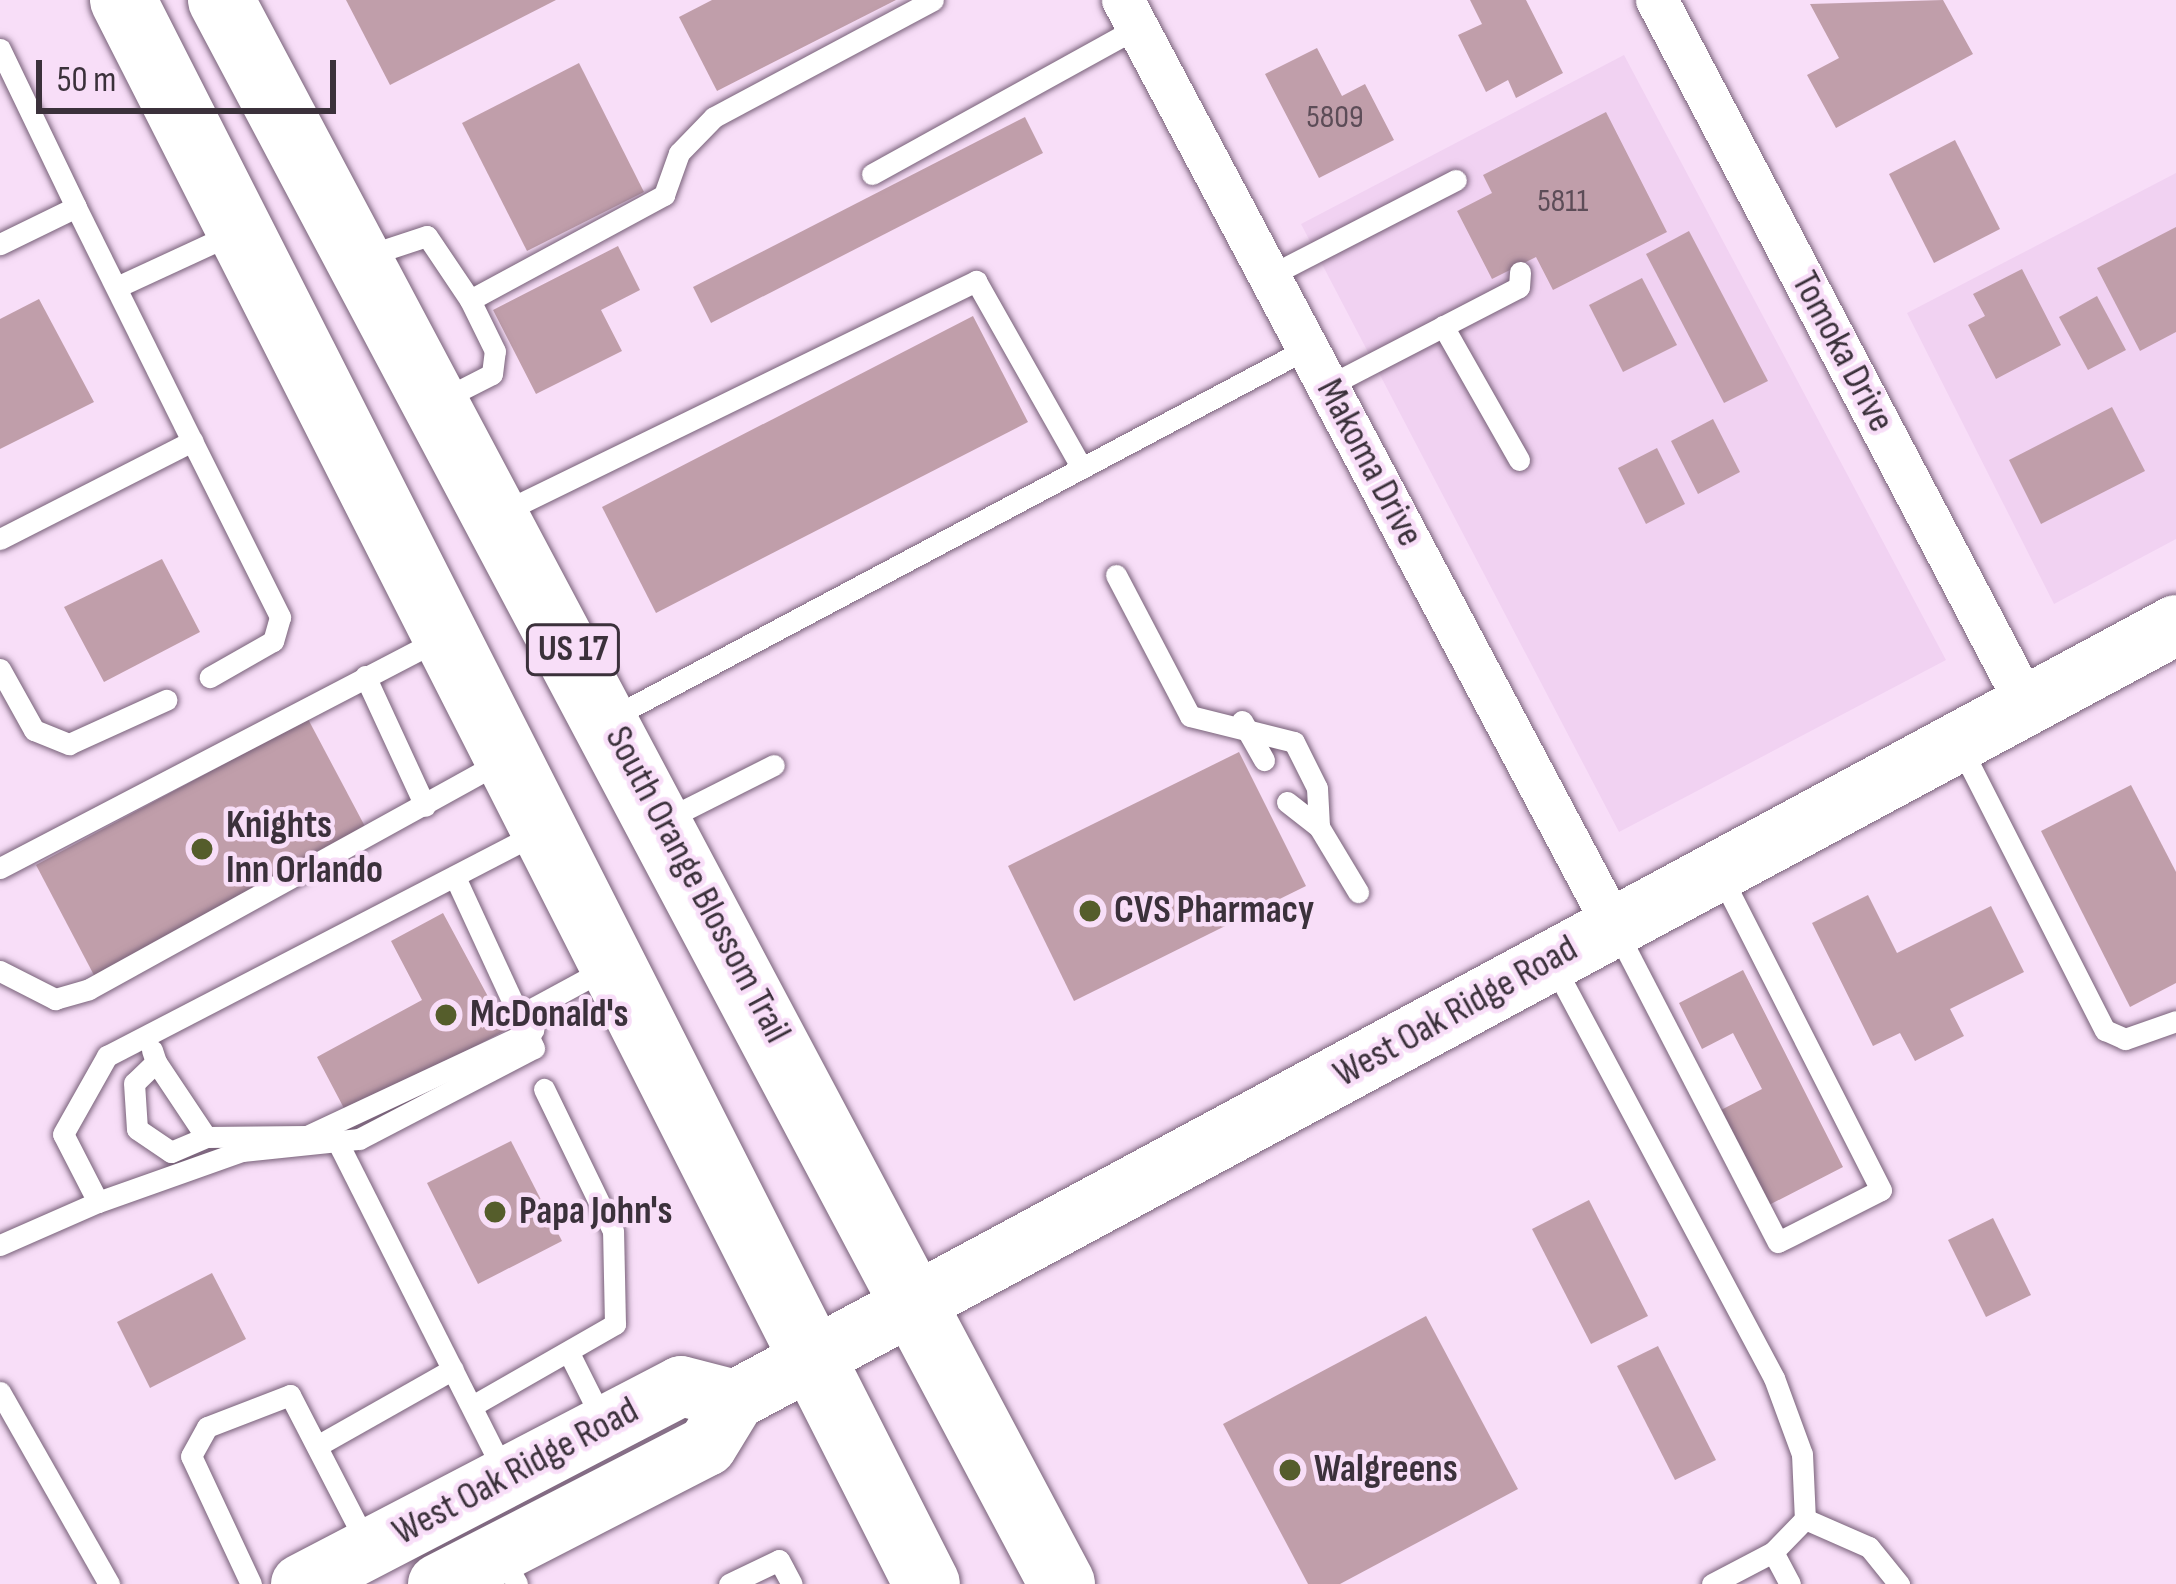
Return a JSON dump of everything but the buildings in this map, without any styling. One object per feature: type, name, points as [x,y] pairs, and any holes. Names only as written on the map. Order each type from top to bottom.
[{"type":"main road","name":"US 17","points":[[123,0],[241,230],[500,762],[927,1584]]},
{"type":"main road","name":"South Orange Blossom Trail","points":[[221,0],[609,718],[1062,1584]]},
{"type":"main road","name":"West Oak Ridge Road","points":[[438,1584],[509,1568],[706,1446],[735,1400],[2176,625]]},
{"type":"main road","name":"West Oak Ridge Road","points":[[301,1584],[681,1385],[735,1400]]},
{"type":"street","name":"Tomoka Drive","points":[[1657,0],[2026,704]]},
{"type":"street","name":"Makoma Drive","points":[[1131,14],[1614,926]]},
{"type":"lane","points":[[470,300],[664,195],[679,153],[714,117],[933,0]]},
{"type":"lane","points":[[872,175],[1131,14]]},
{"type":"lane","points":[[0,50],[8,93],[76,207],[280,617],[273,640],[210,677]]},
{"type":"lane","points":[[1269,276],[1456,180]]},
{"type":"lane","points":[[0,244],[76,207]]},
{"type":"lane","points":[[117,287],[241,230]]},
{"type":"lane","points":[[358,259],[427,236],[470,300],[495,350],[492,374],[438,402]]},
{"type":"lane","points":[[1328,386],[1519,287],[1520,272]]},
{"type":"lane","points":[[500,513],[976,281],[1082,468]]},
{"type":"lane","points":[[1443,326],[1519,460]]},
{"type":"lane","points":[[609,718],[1308,348]]},
{"type":"lane","points":[[0,538],[192,441]]},
{"type":"lane","points":[[1116,575],[1190,716],[1242,721],[1294,742],[1317,788],[1319,827]]},
{"type":"lane","points":[[0,868],[440,639]]},
{"type":"lane","points":[[0,669],[34,730],[69,744],[166,700]]},
{"type":"lane","points":[[364,676],[425,806]]},
{"type":"lane","points":[[1242,721],[1264,760]]},
{"type":"lane","points":[[1957,741],[2105,1030],[2125,1039],[2176,1021]]},
{"type":"lane","points":[[0,971],[55,999],[89,988],[500,762]]},
{"type":"lane","points":[[663,821],[774,765]]},
{"type":"lane","points":[[1287,802],[1319,827],[1358,892]]},
{"type":"lane","points":[[98,1202],[63,1134],[107,1056],[537,832]]},
{"type":"lane","points":[[1614,926],[1778,1242],[1881,1190],[1718,870]]},
{"type":"lane","points":[[0,1245],[98,1202],[242,1150],[339,1145],[534,1048],[529,1021],[455,877]]},
{"type":"lane","points":[[1551,960],[1774,1378],[1802,1454],[1805,1519],[1773,1552],[1712,1584]]},
{"type":"lane","points":[[157,1062],[134,1083],[137,1129],[171,1151],[206,1137],[337,1130],[529,1021],[608,968]]},
{"type":"lane","points":[[146,1033],[183,1118],[206,1137]]},
{"type":"lane","points":[[472,1406],[615,1324],[613,1231],[544,1089]]},
{"type":"lane","points":[[339,1145],[506,1477]]},
{"type":"lane","points":[[569,1354],[605,1425]]},
{"type":"lane","points":[[317,1446],[453,1369]]},
{"type":"lane","points":[[0,1393],[84,1555],[110,1584]]},
{"type":"lane","points":[[251,1584],[190,1456],[208,1427],[290,1395],[369,1548]]},
{"type":"lane","points":[[1805,1519],[1869,1546],[1899,1584]]},
{"type":"lane","points":[[1773,1552],[1790,1584]]},
{"type":"lane","points":[[83,1584],[84,1555]]},
{"type":"lane","points":[[729,1584],[779,1560],[792,1584]]},
{"type":"shaded area","points":[[1624,55],[1946,660],[1619,832],[1301,224]]},
{"type":"shaded area","points":[[2176,173],[2176,539],[2054,604],[1907,313]]},
{"type":"place","name":"Knights Inn Orlando","points":[[202,849]]},
{"type":"place","name":"CVS Pharmacy","points":[[1090,911]]},
{"type":"place","name":"McDonald's","points":[[446,1015]]},
{"type":"place","name":"Papa John's","points":[[495,1212]]},
{"type":"place","name":"Walgreens","points":[[1290,1470]]}]
